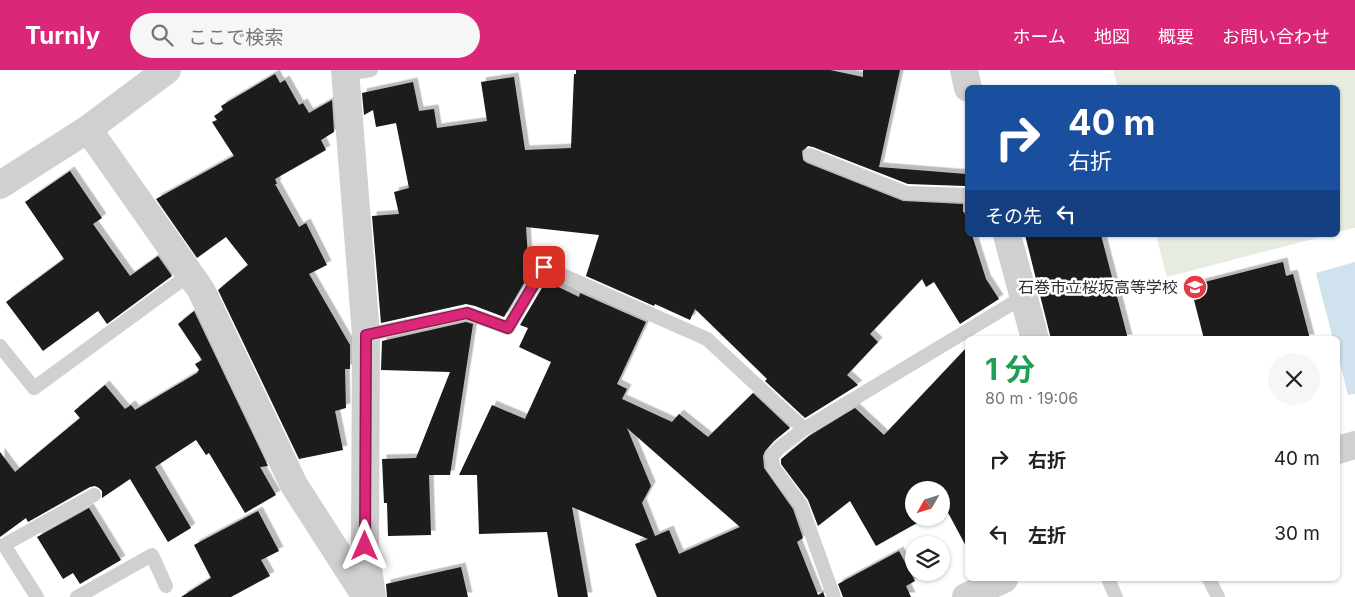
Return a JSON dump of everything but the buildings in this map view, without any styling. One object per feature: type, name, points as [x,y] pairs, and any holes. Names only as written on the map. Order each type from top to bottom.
[{"type":"street","points":[[964,70],[967,85]]},
{"type":"street","points":[[354,71],[366,335],[365,546],[372,597]]},
{"type":"street","points":[[0,185],[88,129],[154,74]]},
{"type":"street","points":[[88,129],[201,290],[294,485],[366,597]]},
{"type":"street","points":[[1008,237],[1034,336]]},
{"type":"street","points":[[1340,449],[1355,445]]},
{"type":"street","points":[[966,597],[1000,581]]},
{"type":"lane","points":[[810,155],[906,193],[965,195]]},
{"type":"lane","points":[[366,335],[467,313],[508,328],[544,267],[707,338],[804,429]]},
{"type":"lane","points":[[0,346],[34,388],[190,274]]},
{"type":"lane","points":[[834,597],[801,505],[773,467],[772,456],[779,448],[804,429],[1023,297]]},
{"type":"lane","points":[[37,597],[4,546],[94,495]]},
{"type":"lane","points":[[77,597],[152,556],[166,586]]},
{"type":"lane","points":[[1109,581],[1116,597]]},
{"type":"lane","points":[[1210,581],[1218,597]]},
{"type":"shaded area","points":[[1113,70],[1355,70],[1355,228],[1340,232],[1340,85],[1117,85]]},
{"type":"shaded area","points":[[1157,237],[1320,237],[1167,277]]},
{"type":"water","points":[[1355,262],[1355,394],[1348,395],[1340,363],[1340,336],[1332,336],[1316,273]]},
{"type":"place","name":"石巻市立桜坂高等学校","points":[[1195,287]]},
{"type":"route","points":[[365,546],[366,335],[467,313],[508,328],[544,267]]}]
